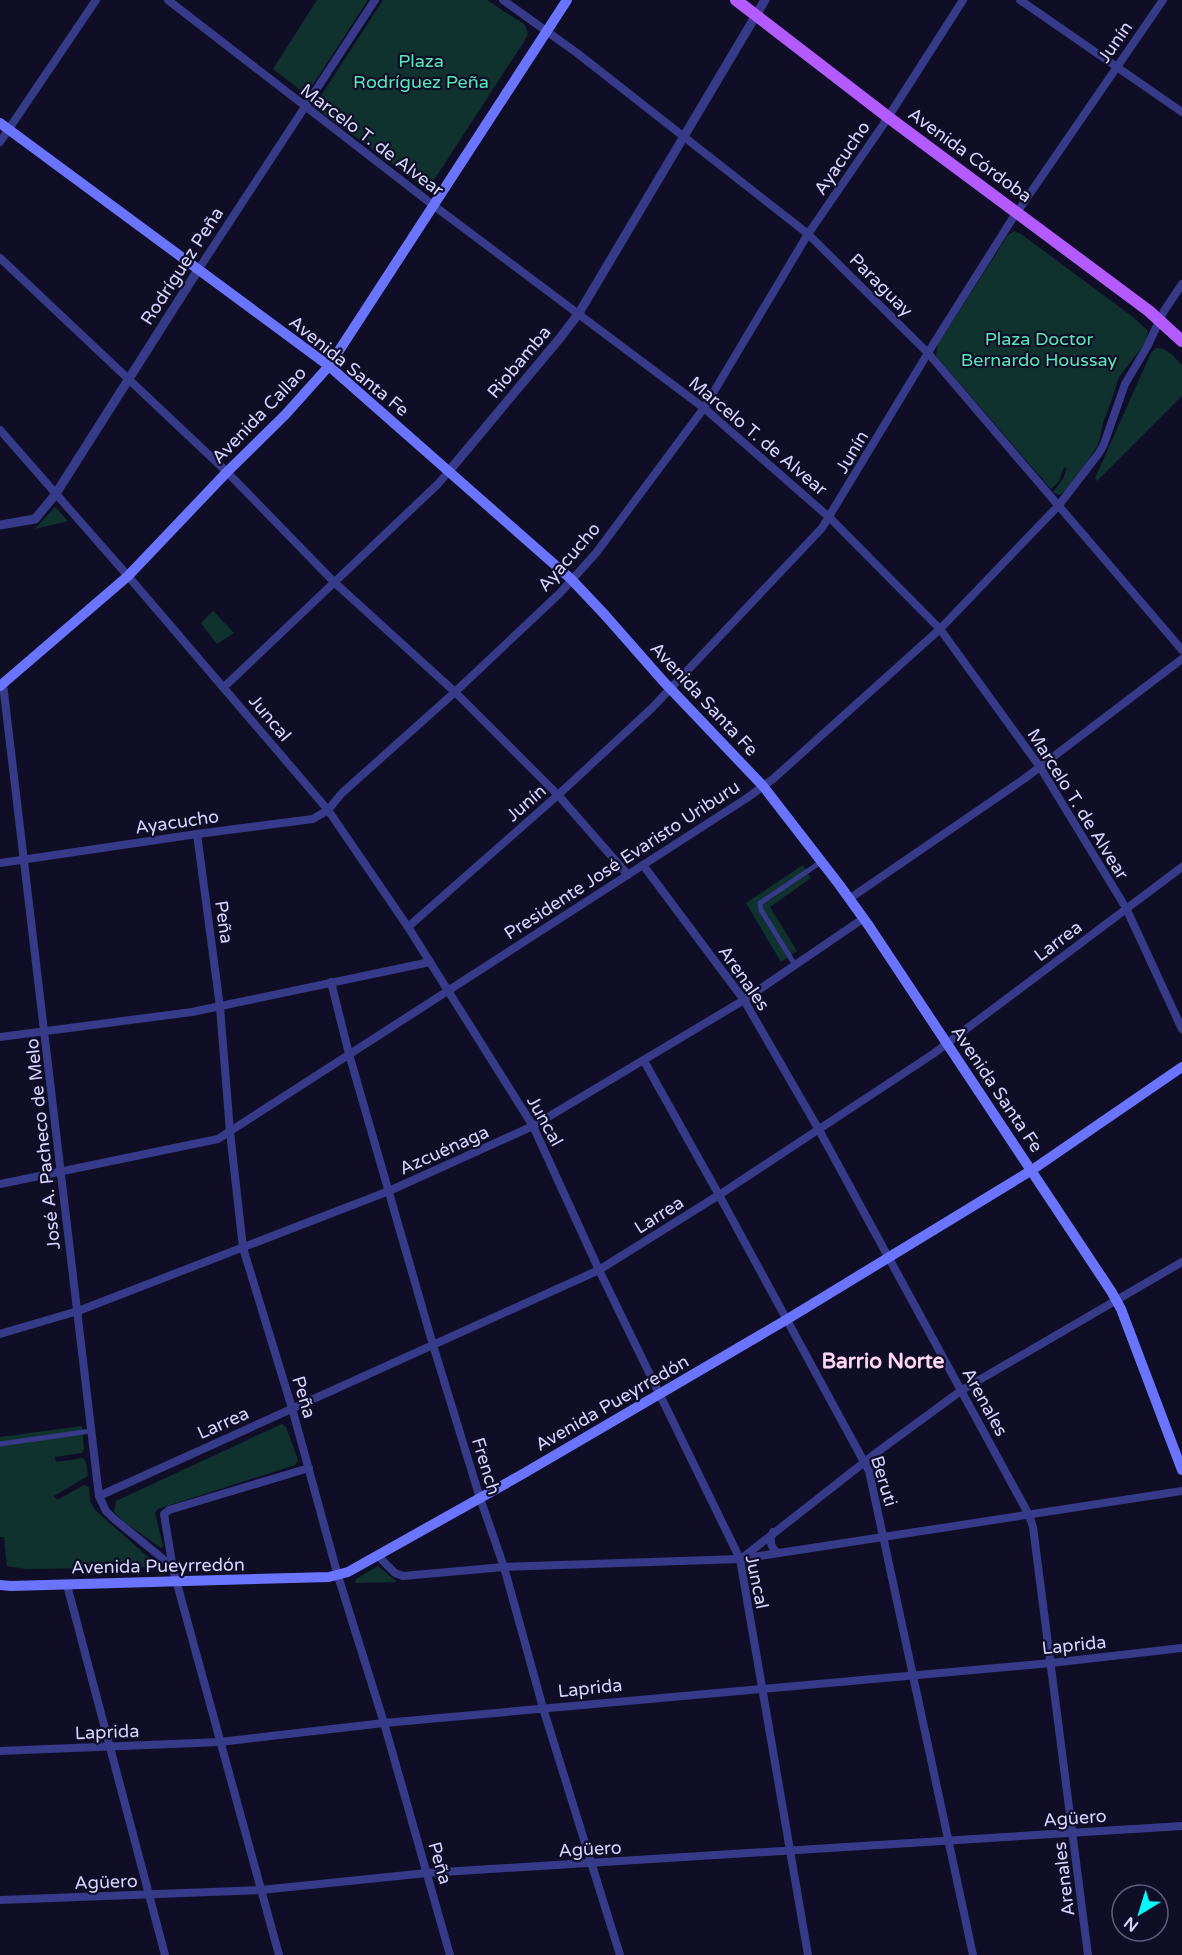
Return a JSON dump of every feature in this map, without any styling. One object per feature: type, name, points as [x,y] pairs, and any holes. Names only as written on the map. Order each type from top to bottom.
[{"type":"main road","name":"Avenida Callao","points":[[2,685],[128,576],[285,415],[329,366],[567,0]]},
{"type":"main road","name":"Avenida Córdoba","points":[[736,0],[888,117],[1160,320],[1182,341]]},
{"type":"main road","name":"Avenida Santa Fe","points":[[4,126],[329,366],[571,579],[670,689],[763,786],[864,918],[1116,1300],[1182,1470]]},
{"type":"main road","name":"Avenida Pueyrredón","points":[[0,1585],[338,1576],[480,1498],[786,1320],[1032,1170],[1182,1067]]},
{"type":"street","points":[[0,142],[4,126],[96,0]]},
{"type":"street","name":"Marcelo T. de Alvear","points":[[168,0],[432,206],[704,408],[830,518],[940,630],[1040,767],[1126,908],[1182,1029]]},
{"type":"street","name":"Rodríguez Peña","points":[[0,525],[35,519],[55,495],[198,270],[375,0]]},
{"type":"street","name":"Paraguay","points":[[503,0],[547,30],[808,234],[928,353],[1182,650]]},
{"type":"street","name":"Riobamba","points":[[224,687],[438,484],[560,338],[579,313],[765,0]]},
{"type":"street","name":"Ayacucho","points":[[0,863],[313,819],[328,810],[342,793],[455,692],[560,593],[596,553],[704,408],[808,234],[888,117],[963,0]]},
{"type":"street","points":[[1020,0],[1182,112]]},
{"type":"street","name":"Junín","points":[[408,927],[558,795],[670,689],[817,535],[830,518],[928,353],[1017,212],[1163,0]]},
{"type":"street","points":[[0,258],[227,472],[334,582],[455,692],[558,795],[628,875]]},
{"type":"street","name":"Presidente José Evaristo Uriburu","points":[[0,1184],[218,1139],[763,786],[810,747],[940,630],[1059,506],[1092,464],[1104,444],[1125,384],[1182,284]]},
{"type":"street","name":"Juncal","points":[[0,430],[328,810],[408,927],[532,1126],[599,1270],[740,1559],[808,1955]]},
{"type":"street","points":[[849,898],[1040,767],[1182,659]]},
{"type":"street","name":"José A. Pacheco de Melo","points":[[2,685],[99,1496],[113,1518],[173,1569]]},
{"type":"street","name":"Peña","points":[[197,834],[220,1007],[230,1132],[243,1248],[292,1408],[338,1576],[384,1723],[450,1955]]},
{"type":"street","points":[[795,965],[761,910],[760,903],[822,862]]},
{"type":"street","name":"Arenales","points":[[643,865],[744,1000],[819,1130],[1029,1515],[1033,1527],[1088,1955]]},
{"type":"street","name":"Larrea","points":[[99,1496],[599,1270],[719,1195],[947,1044],[1182,867]]},
{"type":"street","name":"Azcuénaga","points":[[0,1334],[78,1311],[389,1191],[532,1126],[744,1000],[864,918]]},
{"type":"street","points":[[0,1037],[220,1007],[430,962]]},
{"type":"street","name":"French","points":[[331,982],[349,1054],[433,1346],[504,1568],[543,1708],[620,1955]]},
{"type":"street","name":"Beruti","points":[[644,1061],[869,1471],[973,1955]]},
{"type":"street","points":[[740,1559],[962,1390],[1182,1263]]},
{"type":"street","points":[[0,1444],[92,1431]]},
{"type":"street","points":[[279,1955],[173,1569],[164,1519],[165,1512],[309,1468]]},
{"type":"street","points":[[377,1555],[395,1573],[403,1576],[504,1568],[740,1559],[1182,1491]]},
{"type":"street","points":[[774,1531],[771,1545],[776,1552],[780,1553]]},
{"type":"street","points":[[67,1584],[165,1955]]},
{"type":"street","name":"Laprida","points":[[0,1752],[220,1743],[384,1723],[914,1676],[1182,1648]]},
{"type":"street","name":"Agüero","points":[[0,1900],[261,1890],[427,1873],[1182,1826]]},
{"type":"green space","points":[[317,0],[368,0],[310,89],[303,92],[273,69]]},
{"type":"green space","name":"Plaza Rodríguez Peña","points":[[383,0],[487,0],[525,25],[528,34],[432,183],[423,186],[317,109],[317,102]]},
{"type":"green space","name":"Plaza Doctor Bernardo Houssay","points":[[1014,231],[1133,317],[1148,331],[1146,342],[1119,377],[1103,422],[1098,444],[1075,479],[1060,495],[1053,492],[1063,479],[1067,468],[1064,467],[1059,481],[1051,489],[936,356],[938,344],[1008,235]]},
{"type":"green space","points":[[1156,348],[1167,351],[1182,365],[1182,396],[1097,481],[1095,478],[1151,353]]},
{"type":"green space","points":[[55,507],[68,521],[35,529]]},
{"type":"green space","points":[[213,611],[234,633],[217,644],[201,623]]},
{"type":"green space","points":[[803,865],[811,878],[770,907],[797,951],[781,962],[746,903]]},
{"type":"green space","points":[[282,1424],[286,1427],[298,1460],[295,1465],[158,1509],[155,1513],[163,1546],[161,1548],[114,1512],[116,1501]]},
{"type":"green space","points":[[82,1426],[84,1449],[82,1453],[55,1457],[56,1462],[83,1458],[86,1462],[88,1476],[54,1496],[57,1500],[84,1485],[89,1487],[90,1501],[95,1510],[157,1565],[156,1567],[26,1569],[7,1566],[4,1537],[0,1537],[0,1437]]},
{"type":"green space","points":[[378,1566],[397,1582],[355,1583],[356,1579]]},
{"type":"district","name":"Barrio Norte","points":[[883,1361]]}]
